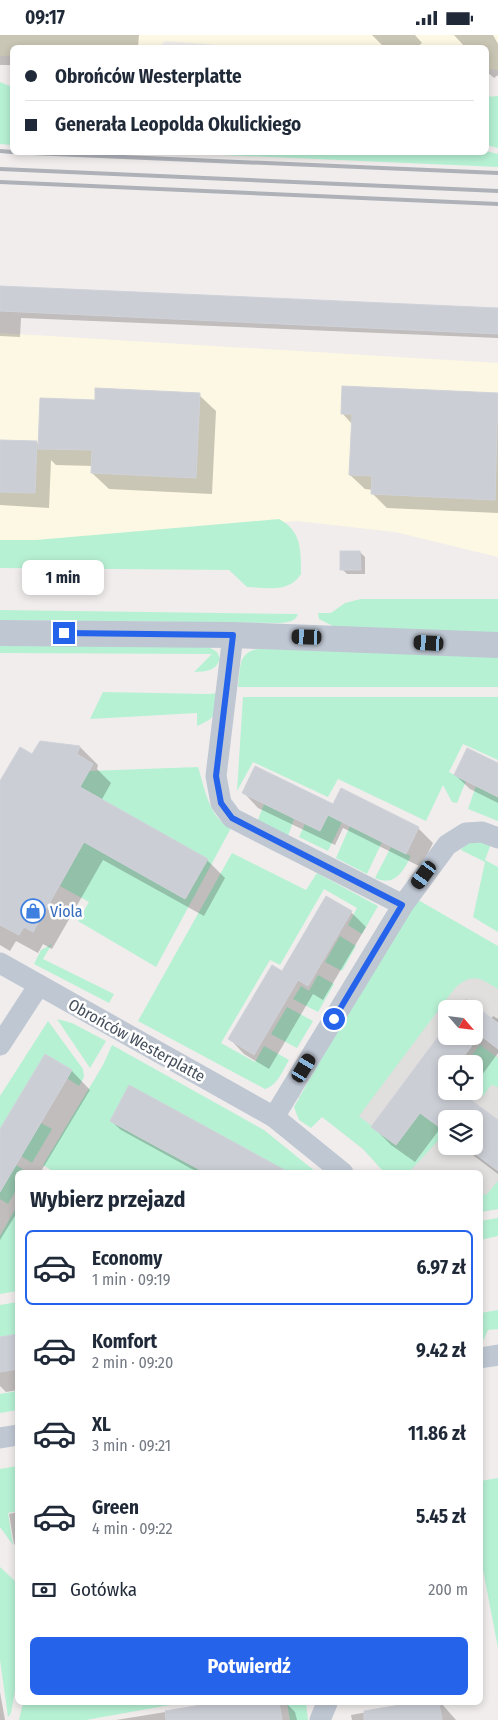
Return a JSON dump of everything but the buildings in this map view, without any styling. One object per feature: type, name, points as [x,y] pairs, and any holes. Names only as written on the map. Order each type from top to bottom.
[{"type":"street","points":[[0,633],[233,635],[498,645]]},
{"type":"street","points":[[233,635],[216,776],[221,803],[232,818],[402,905]]},
{"type":"street","points":[[274,1117],[402,905],[447,845],[466,833],[482,833],[498,839]]},
{"type":"street","name":"Obrońców Westerplatte","points":[[0,963],[274,1117],[339,1170]]},
{"type":"street","points":[[0,1045],[39,985]]},
{"type":"street","points":[[483,1357],[498,1355]]},
{"type":"street","points":[[0,1438],[15,1436]]},
{"type":"street","points":[[320,1720],[326,1705]]},
{"type":"shaded area","points":[[0,35],[498,35],[498,70],[489,69],[489,45],[218,45],[165,41],[161,45],[10,45],[10,56],[0,56]]},
{"type":"shaded area","points":[[0,333],[498,363],[498,557],[395,532],[297,521],[37,542],[0,542]]},
{"type":"shaded area","points":[[498,946],[498,1209],[483,1212],[483,1170],[382,1170],[363,1149],[298,1097]]},
{"type":"green space","points":[[0,82],[10,86],[10,145],[0,144]]},
{"type":"green space","points":[[498,96],[498,148],[489,146],[489,97]]},
{"type":"green space","points":[[489,152],[498,154],[498,167],[224,155],[489,155]]},
{"type":"green space","points":[[279,519],[292,529],[299,542],[301,557],[301,574],[296,580],[284,587],[247,587],[229,570],[0,568],[0,540],[36,540]]},
{"type":"green space","points":[[361,599],[498,599],[498,633],[335,627],[319,619],[318,613],[331,613],[345,603]]},
{"type":"green space","points":[[0,610],[298,614],[293,620],[280,623],[0,620]]},
{"type":"green space","points":[[0,644],[209,647],[217,652],[220,659],[213,669],[194,672],[212,654],[0,653]]},
{"type":"green space","points":[[256,649],[498,655],[498,687],[238,687],[242,659],[245,655]]},
{"type":"green space","points":[[103,692],[218,693],[215,714],[209,720],[197,726],[197,713],[90,719]]},
{"type":"green space","points":[[243,697],[498,697],[498,760],[463,744],[449,772],[466,781],[457,803],[452,802],[443,785],[426,821],[338,779],[328,797],[253,762],[237,791]]},
{"type":"green space","points":[[198,767],[213,810],[231,828],[156,967],[78,921],[89,902],[60,886],[73,862],[47,847],[58,828],[186,899],[207,859],[80,787],[89,771]]},
{"type":"green space","points":[[476,786],[498,797],[498,821],[468,809]]},
{"type":"green space","points":[[264,804],[294,819],[288,836],[258,820]]},
{"type":"green space","points":[[328,815],[342,822],[328,851],[299,837],[305,824],[320,831]]},
{"type":"green space","points":[[350,826],[382,842],[367,874],[336,858]]},
{"type":"green space","points":[[469,840],[492,841],[485,860],[498,867],[498,932],[473,917],[485,862],[461,850]]},
{"type":"green space","points":[[391,847],[411,856],[405,867],[393,879],[388,881],[375,878]]},
{"type":"green space","points":[[232,853],[306,890],[317,873],[378,906],[362,934],[348,925],[357,908],[324,889],[280,965],[270,960],[221,1043],[255,1062],[264,1046],[289,1060],[273,1085],[265,1089],[138,1021]]},
{"type":"green space","points":[[413,897],[498,946],[498,989],[486,982],[472,978],[455,988],[446,1000],[438,1000],[438,1011],[359,1116],[396,1145],[420,1113],[438,1126],[438,1141],[411,1170],[382,1170],[363,1149],[322,1117],[311,1128],[299,1120],[294,1107]]},
{"type":"green space","points":[[340,936],[356,946],[342,971],[325,962]]},
{"type":"green space","points":[[52,944],[43,959],[114,994],[109,1003],[34,964],[41,950]]},
{"type":"green space","points":[[318,975],[334,984],[318,1012],[293,999],[301,986],[309,991]]},
{"type":"green space","points":[[287,1007],[313,1021],[297,1048],[271,1034]]},
{"type":"green space","points":[[57,1019],[72,1023],[106,1041],[90,1068]]},
{"type":"green space","points":[[48,1021],[83,1069],[84,1077],[79,1086],[67,1078],[72,1070],[45,1054],[0,1129],[0,1096]]},
{"type":"green space","points":[[112,1045],[264,1130],[314,1170],[51,1170],[43,1165],[103,1065]]},
{"type":"green space","points":[[480,1045],[498,1058],[498,1087],[491,1085],[483,1096],[483,1055],[472,1055]]},
{"type":"green space","points":[[41,1123],[52,1129],[32,1163],[21,1156]]},
{"type":"green space","points":[[16,1165],[24,1170],[15,1170],[15,1192],[8,1204],[0,1199],[0,1192]]},
{"type":"green space","points":[[498,1181],[498,1209],[483,1212],[483,1195],[487,1194]]},
{"type":"green space","points":[[15,1210],[15,1291],[0,1294],[0,1236]]},
{"type":"green space","points":[[498,1218],[498,1236],[483,1239],[483,1220]]},
{"type":"green space","points":[[15,1302],[15,1334],[0,1337],[0,1305]]},
{"type":"green space","points":[[498,1310],[498,1329],[488,1330],[483,1341],[483,1312]]},
{"type":"green space","points":[[15,1391],[15,1410],[0,1413],[0,1394]]},
{"type":"green space","points":[[15,1466],[15,1511],[8,1513],[13,1545],[0,1527],[0,1469]]},
{"type":"green space","points":[[498,1478],[498,1648],[483,1570],[483,1480]]},
{"type":"green space","points":[[0,1567],[15,1581],[15,1690],[11,1713],[8,1717],[0,1660]]},
{"type":"green space","points":[[23,1705],[170,1705],[86,1720],[19,1720]]},
{"type":"green space","points":[[287,1705],[306,1705],[308,1720],[290,1720]]},
{"type":"railway","points":[[0,151],[10,152]]},
{"type":"railway","points":[[78,155],[498,173]]},
{"type":"railway","points":[[0,169],[498,191]]},
{"type":"railway","points":[[0,182],[498,204]]},
{"type":"place","name":"Viola","points":[[33,911]]},
{"type":"route","points":[[64,633],[233,635],[216,776],[221,803],[232,818],[402,905],[334,1019]]}]
